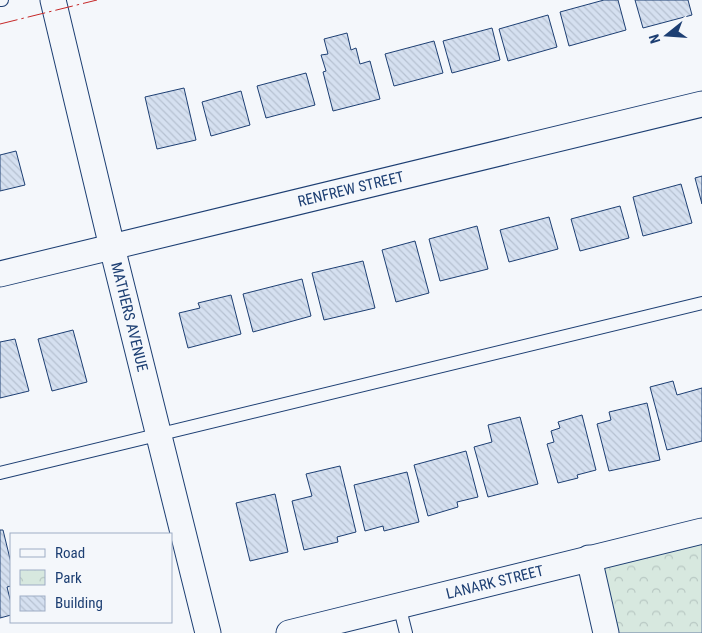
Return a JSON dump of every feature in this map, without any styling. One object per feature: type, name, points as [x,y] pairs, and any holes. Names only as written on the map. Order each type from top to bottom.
[{"type":"street","name":"MATHERS AVENUE","points":[[53,0],[208,633]]},
{"type":"street","name":"RENFREW STREET","points":[[0,274],[702,104]]},
{"type":"street","name":"LANARK STREET","points":[[289,633],[702,531]]},
{"type":"street","points":[[589,558],[606,633]]},
{"type":"lane","points":[[0,473],[702,303]]},
{"type":"lane","points":[[399,605],[406,633]]},
{"type":"green space","points":[[702,531],[702,633],[606,633],[589,558]]},
{"type":"building","points":[[604,0],[618,0],[626,30],[569,46],[560,12]]},
{"type":"building","points":[[635,0],[688,0],[692,15],[643,28]]},
{"type":"building","points":[[548,15],[557,47],[508,61],[499,29]]},
{"type":"building","points":[[492,28],[500,60],[452,73],[443,41]]},
{"type":"building","points":[[347,33],[351,50],[356,48],[360,64],[370,61],[380,99],[333,111],[323,72],[326,71],[321,55],[328,54],[324,39]]},
{"type":"building","points":[[434,41],[443,73],[394,86],[385,54]]},
{"type":"building","points":[[306,73],[315,105],[266,118],[257,86]]},
{"type":"building","points":[[184,88],[196,140],[157,149],[145,97]]},
{"type":"building","points":[[241,91],[250,125],[211,136],[202,102]]},
{"type":"building","points":[[16,151],[25,185],[0,191],[0,155]]},
{"type":"building","points":[[702,176],[702,204],[695,178]]},
{"type":"building","points":[[681,184],[692,223],[643,236],[633,197]]},
{"type":"building","points":[[620,206],[629,238],[580,251],[571,219]]},
{"type":"building","points":[[549,217],[558,249],[509,262],[500,230]]},
{"type":"building","points":[[477,226],[488,269],[440,281],[429,239]]},
{"type":"building","points":[[415,241],[429,293],[396,302],[382,250]]},
{"type":"building","points":[[363,261],[375,308],[324,320],[312,273]]},
{"type":"building","points":[[302,279],[311,316],[253,332],[243,294]]},
{"type":"building","points":[[231,295],[241,334],[188,348],[179,313],[200,308],[198,303]]},
{"type":"building","points":[[73,330],[87,382],[52,391],[38,339]]},
{"type":"building","points":[[15,339],[29,391],[0,398],[0,342]]},
{"type":"building","points":[[673,381],[677,395],[702,388],[702,441],[667,450],[650,387]]},
{"type":"building","points":[[647,403],[660,460],[609,471],[597,424],[611,420],[609,412]]},
{"type":"building","points":[[582,415],[596,470],[577,475],[578,478],[558,483],[547,444],[554,442],[551,431],[560,428],[558,422]]},
{"type":"building","points":[[520,417],[538,484],[488,497],[474,447],[492,442],[488,425]]},
{"type":"building","points":[[466,451],[478,497],[457,502],[458,507],[428,516],[414,465]]},
{"type":"building","points":[[340,466],[356,532],[337,537],[338,542],[304,550],[292,501],[312,496],[306,474]]},
{"type":"building","points":[[407,472],[419,522],[384,531],[383,526],[365,531],[354,485]]},
{"type":"building","points":[[275,494],[288,552],[250,561],[236,503]]},
{"type":"building","points":[[0,530],[3,530],[10,559],[10,586],[7,587],[10,599],[10,615],[0,618]]},
{"type":"power","points":[[0,24],[97,0]]}]
